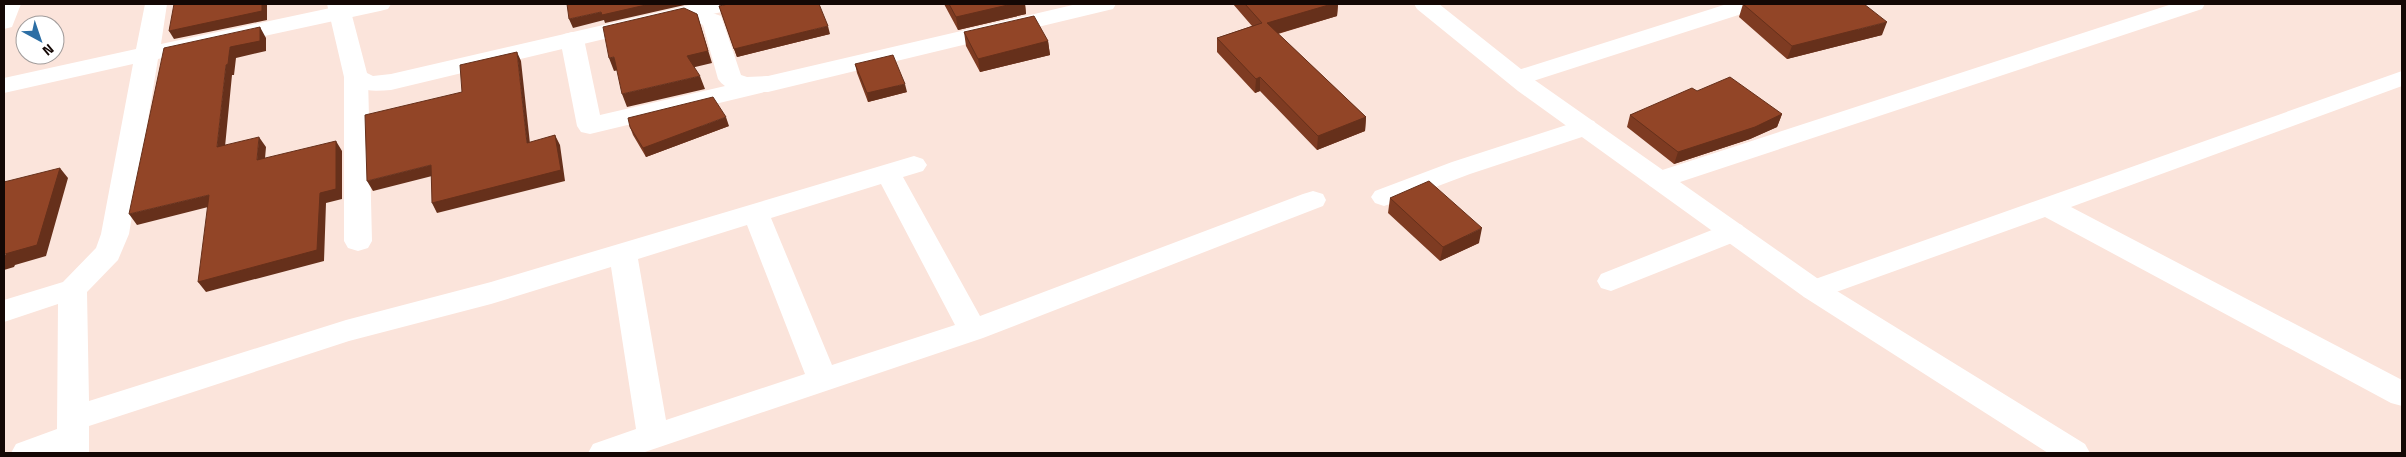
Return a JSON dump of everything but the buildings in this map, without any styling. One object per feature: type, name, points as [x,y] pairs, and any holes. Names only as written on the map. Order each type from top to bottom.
[{"type":"street","points":[[4,22],[10,4]]},
{"type":"street","points":[[4,310],[73,288],[108,253],[115,234],[156,4]]},
{"type":"street","points":[[4,85],[147,54],[340,8],[380,4]]},
{"type":"street","points":[[356,77],[369,84],[391,82],[727,4]]},
{"type":"street","points":[[572,39],[590,126],[1105,4]]},
{"type":"street","points":[[1425,4],[1518,78],[1814,290],[2074,453]]},
{"type":"street","points":[[1518,78],[1748,4]]},
{"type":"street","points":[[1659,180],[2163,8],[2194,4]]},
{"type":"street","points":[[340,8],[356,77],[358,241]]},
{"type":"street","points":[[690,12],[712,21],[730,79],[744,85],[768,84]]},
{"type":"street","points":[[1814,290],[2402,78]]},
{"type":"street","points":[[1384,197],[1461,168],[1585,127]]},
{"type":"street","points":[[27,453],[346,331],[491,293],[901,169],[972,330]]},
{"type":"street","points":[[604,453],[972,330],[1313,200]]},
{"type":"street","points":[[2047,206],[2402,394]]},
{"type":"street","points":[[756,213],[823,380]]},
{"type":"street","points":[[1611,281],[1732,232]]},
{"type":"street","points":[[623,253],[653,437]]},
{"type":"street","points":[[73,288],[73,436]]}]
